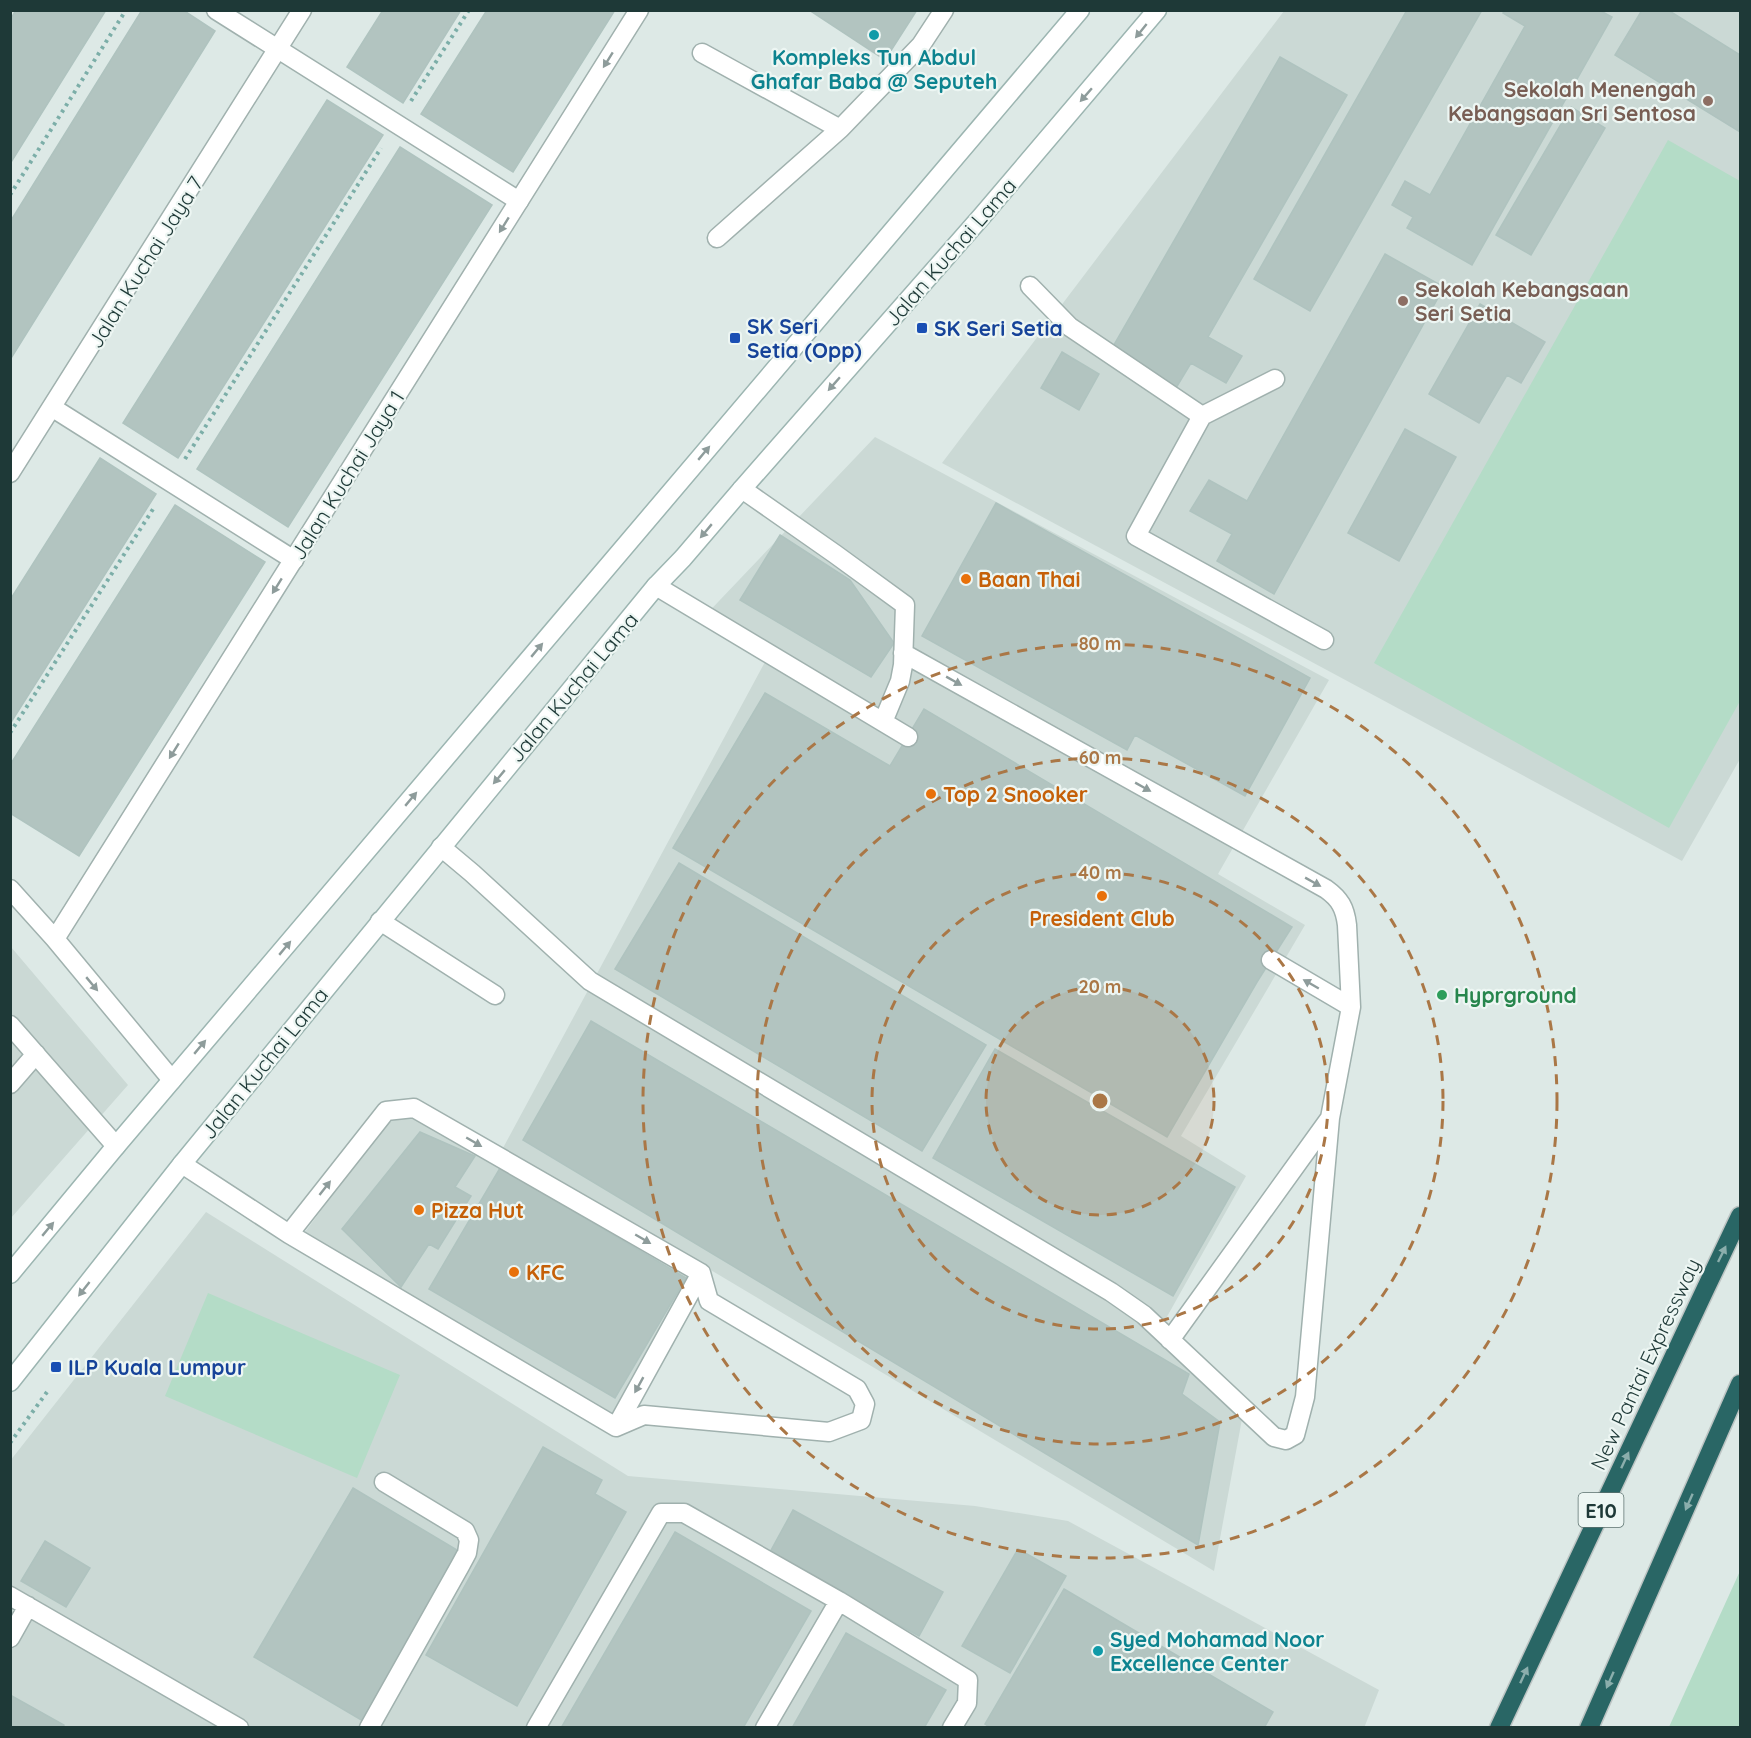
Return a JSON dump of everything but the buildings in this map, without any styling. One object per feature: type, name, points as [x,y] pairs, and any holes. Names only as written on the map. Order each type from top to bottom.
[{"type":"highway","name":"New Pantai Expressway","points":[[1499,1728],[1740,1216]]},
{"type":"highway","points":[[1589,1728],[1740,1384]]},
{"type":"main road","points":[[216,10],[519,201]]},
{"type":"main road","name":"Jalan Kuchai Jaya 7","points":[[10,474],[302,10]]},
{"type":"main road","name":"Jalan Kuchai Jaya 1","points":[[55,939],[639,10]]},
{"type":"main road","points":[[717,238],[840,129],[921,45],[944,10]]},
{"type":"main road","points":[[10,1274],[1080,10]]},
{"type":"main road","name":"Jalan Kuchai Lama","points":[[10,1382],[182,1164],[656,586],[982,216],[1157,10]]},
{"type":"main road","points":[[702,53],[840,129]]},
{"type":"main road","points":[[1030,286],[1070,327],[1202,416]]},
{"type":"main road","points":[[1275,379],[1202,416],[1136,536],[1324,640]]},
{"type":"main road","points":[[53,408],[294,560]]},
{"type":"main road","points":[[742,489],[905,605],[903,665],[900,681],[883,722]]},
{"type":"main road","points":[[656,586],[908,737]]},
{"type":"main road","points":[[441,847],[590,981],[1111,1292],[1144,1316],[1274,1437],[1286,1440],[1295,1435],[1305,1397],[1330,1118],[1351,1007],[1347,925],[1342,904],[1335,896],[1316,883],[903,653]]},
{"type":"main road","points":[[10,889],[55,939],[172,1080]]},
{"type":"main road","points":[[380,921],[495,995]]},
{"type":"main road","points":[[1271,960],[1351,1007]]},
{"type":"main road","points":[[10,1025],[116,1146]]},
{"type":"main road","points":[[10,1084],[36,1054]]},
{"type":"main road","points":[[289,1234],[386,1111],[414,1108],[701,1273],[709,1301],[857,1389],[865,1404],[861,1420],[829,1432],[644,1415],[615,1427]]},
{"type":"main road","points":[[1170,1340],[1330,1118]]},
{"type":"main road","points":[[182,1164],[289,1234],[615,1427]]},
{"type":"main road","points":[[615,1427],[701,1273]]},
{"type":"main road","points":[[369,1728],[467,1553],[469,1540],[465,1531],[453,1522],[384,1482]]},
{"type":"main road","points":[[536,1728],[662,1513],[684,1513],[839,1601],[968,1680],[967,1703],[952,1728]]},
{"type":"main road","points":[[10,1596],[239,1728]]},
{"type":"main road","points":[[765,1728],[839,1601]]},
{"type":"main road","points":[[10,1638],[28,1606]]},
{"type":"path","points":[[10,195],[126,10]]},
{"type":"path","points":[[10,733],[469,10]]},
{"type":"path","points":[[10,1443],[47,1392]]},
{"type":"shaded area","name":"Sekolah Kebangsaan Seri Setia","points":[[1284,11],[1740,11],[1740,759],[1682,861],[942,463]]},
{"type":"shaded area","points":[[875,437],[1329,680],[1218,874],[1305,925],[1181,1136],[1246,1176],[1155,1338],[1242,1419],[1214,1571],[699,1263],[614,1414],[305,1232],[390,1118],[414,1115],[496,1161],[765,662],[699,622]]},
{"type":"shaded area","points":[[11,947],[128,1085],[11,1218]]},
{"type":"shaded area","points":[[206,1212],[628,1476],[975,1506],[1068,1521],[1379,1690],[1364,1728],[11,1727],[10,1461]]},
{"type":"green space","points":[[1668,140],[1740,181],[1740,701],[1669,828],[1374,663]]},
{"type":"green space","points":[[208,1293],[400,1375],[357,1478],[165,1396]]},
{"type":"green space","points":[[1740,1571],[1740,1727],[1669,1727]]},
{"type":"place","name":"Kompleks Tun Abdul Ghafar Baba @ Seputeh","points":[[874,35]]},
{"type":"place","name":"Sekolah Menengah Kebangsaan Sri Sentosa","points":[[1708,101]]},
{"type":"place","name":"Sekolah Kebangsaan Seri Setia","points":[[1403,301]]},
{"type":"place","name":"SK Seri Setia","points":[[922,328]]},
{"type":"place","name":"SK Seri Setia (Opp)","points":[[735,338]]},
{"type":"place","name":"Baan Thai","points":[[966,579]]},
{"type":"place","name":"Top 2 Snooker","points":[[931,794]]},
{"type":"place","name":"President Club","points":[[1102,896]]},
{"type":"place","name":"Hyprground","points":[[1442,995]]},
{"type":"place","name":"Pizza Hut","points":[[419,1210]]},
{"type":"place","name":"KFC","points":[[514,1272]]},
{"type":"place","name":"ILP Kuala Lumpur","points":[[56,1367]]},
{"type":"place","name":"Syed Mohamad Noor Excellence Center","points":[[1098,1651]]}]
